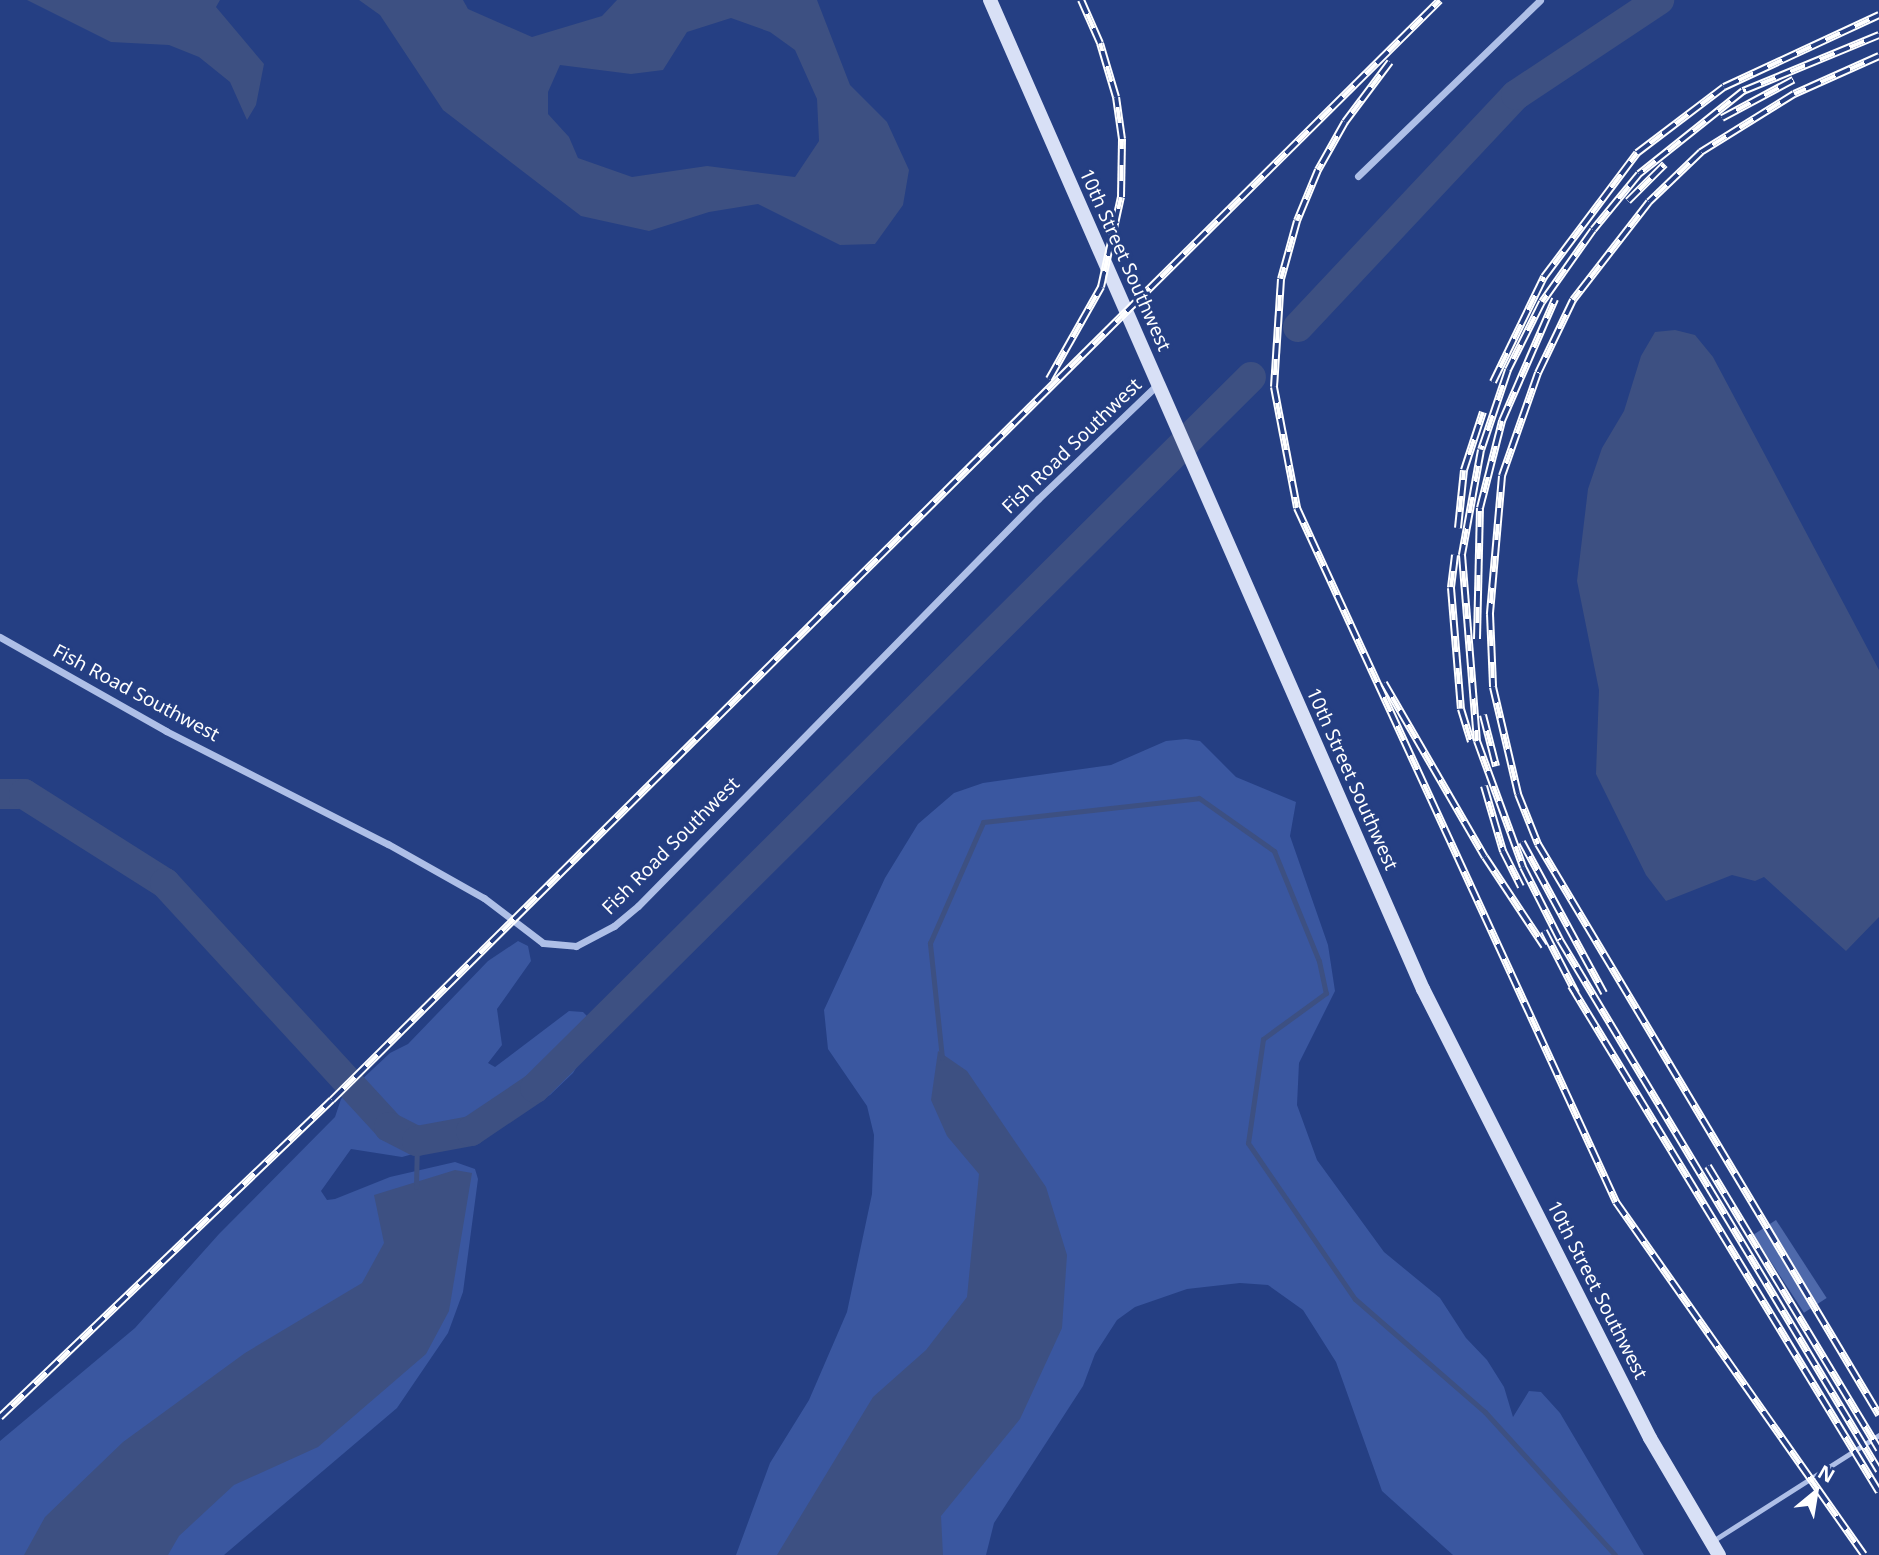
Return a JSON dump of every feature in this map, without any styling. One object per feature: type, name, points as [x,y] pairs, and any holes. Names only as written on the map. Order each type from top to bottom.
[{"type":"main road","name":"10th Street Southwest","points":[[990,0],[1423,989],[1650,1438],[1719,1555]]},
{"type":"street","points":[[1358,176],[1540,0]]},
{"type":"street","name":"Fish Road Southwest","points":[[0,637],[166,731],[388,844],[484,898],[543,943],[576,946],[614,926],[638,906],[1038,499],[1158,384]]},
{"type":"lane","points":[[1712,1542],[1879,1435]]},
{"type":"shaded area","points":[[27,0],[220,0],[216,7],[264,64],[256,105],[247,120],[230,82],[199,57],[169,45],[111,42]]},
{"type":"shaded area","points":[[359,0],[463,0],[468,9],[532,37],[602,16],[617,0],[817,0],[850,85],[887,122],[909,170],[903,205],[875,244],[840,245],[758,204],[709,212],[649,231],[581,216],[443,110],[380,15]],"holes":[[[731,18],[770,32],[795,50],[817,99],[819,141],[795,177],[707,166],[632,177],[578,158],[569,137],[548,114],[548,92],[560,65],[631,74],[663,70],[687,32]]]},
{"type":"shaded area","points":[[1675,330],[1695,335],[1713,357],[1879,670],[1879,917],[1846,951],[1764,877],[1755,881],[1732,875],[1666,901],[1646,875],[1596,774],[1599,690],[1577,581],[1588,489],[1602,448],[1624,411],[1641,356],[1655,332]]},
{"type":"shaded area","points":[[1166,741],[1200,741],[1236,777],[1296,802],[1290,836],[1328,945],[1335,991],[1299,1063],[1297,1105],[1317,1160],[1384,1252],[1440,1298],[1466,1338],[1487,1360],[1504,1387],[1513,1417],[1529,1391],[1541,1392],[1560,1413],[1644,1555],[1453,1555],[1382,1491],[1336,1362],[1303,1310],[1268,1285],[1240,1283],[1187,1289],[1135,1307],[1117,1320],[1095,1354],[1083,1386],[994,1523],[986,1555],[736,1555],[770,1463],[809,1400],[847,1312],[872,1194],[874,1135],[867,1106],[828,1049],[824,1010],[885,878],[918,824],[954,793],[983,783],[1111,765]]},
{"type":"shaded area","points":[[518,941],[528,946],[531,961],[497,1009],[502,1045],[488,1063],[495,1067],[569,1011],[583,1012],[591,1020],[592,1042],[573,1073],[550,1095],[471,1138],[402,1157],[351,1149],[321,1191],[327,1200],[335,1199],[390,1177],[455,1162],[475,1169],[478,1179],[463,1292],[448,1333],[397,1408],[224,1555],[0,1555],[0,1441],[135,1328],[219,1234],[335,1117],[341,1099],[390,1053],[408,1044],[488,961]]},
{"type":"shaded area","points":[[938,1051],[967,1071],[1046,1187],[1067,1255],[1062,1328],[1020,1419],[941,1516],[943,1555],[777,1555],[873,1397],[926,1350],[967,1297],[979,1174],[947,1136],[931,1100]]},
{"type":"shaded area","points":[[455,1170],[472,1173],[449,1311],[426,1354],[318,1447],[234,1485],[179,1536],[168,1555],[24,1555],[45,1517],[123,1442],[245,1353],[362,1283],[384,1243],[374,1195]]},
{"type":"building","points":[[1776,1220],[1827,1298],[1804,1313],[1753,1235]]},
{"type":"waterway","points":[[1298,327],[1516,95],[1659,0]]},
{"type":"waterway","points":[[0,794],[24,794],[165,883],[389,1127],[417,1141],[471,1131],[535,1088],[1251,377]]},
{"type":"waterway","points":[[942,1058],[930,943],[983,822],[1199,798],[1274,851],[1319,961],[1326,993],[1263,1039],[1248,1143],[1355,1299],[1485,1412],[1615,1555]]},
{"type":"waterway","points":[[416,1187],[417,1141]]},
{"type":"railway","points":[[1049,379],[1101,287],[1121,197],[1122,139],[1116,97],[1100,43],[1081,0]]},
{"type":"railway","points":[[0,1417],[332,1100],[1440,0]]},
{"type":"railway","points":[[1493,382],[1544,277],[1637,153],[1724,87],[1879,15]]},
{"type":"railway","points":[[1879,35],[1743,91],[1639,174],[1593,230],[1542,302],[1508,370],[1481,450],[1462,555],[1477,741],[1523,867],[1560,940],[1879,1471]]},
{"type":"railway","points":[[1879,56],[1794,94],[1701,152],[1649,202],[1573,300],[1538,373],[1502,476],[1490,614],[1493,687],[1518,794],[1538,844],[1879,1415]]},
{"type":"railway","points":[[1390,62],[1345,122],[1318,170],[1297,221],[1281,279],[1274,387],[1297,508],[1616,1202],[1864,1555]]},
{"type":"railway","points":[[1722,118],[1793,80]]},
{"type":"railway","points":[[1628,201],[1665,164]]},
{"type":"railway","points":[[1477,639],[1480,508],[1502,421],[1555,299]]},
{"type":"railway","points":[[1458,528],[1464,470],[1483,412]]},
{"type":"railway","points":[[1455,555],[1451,588],[1461,709],[1471,742]]},
{"type":"railway","points":[[1384,683],[1485,857],[1544,946]]},
{"type":"railway","points":[[1483,715],[1496,766]]},
{"type":"railway","points":[[1484,786],[1503,851],[1521,887]]},
{"type":"railway","points":[[1522,842],[1604,993]]},
{"type":"railway","points":[[1544,931],[1576,993]]},
{"type":"railway","points":[[1571,986],[1879,1492]]},
{"type":"railway","points":[[1708,1166],[1879,1449]]}]
